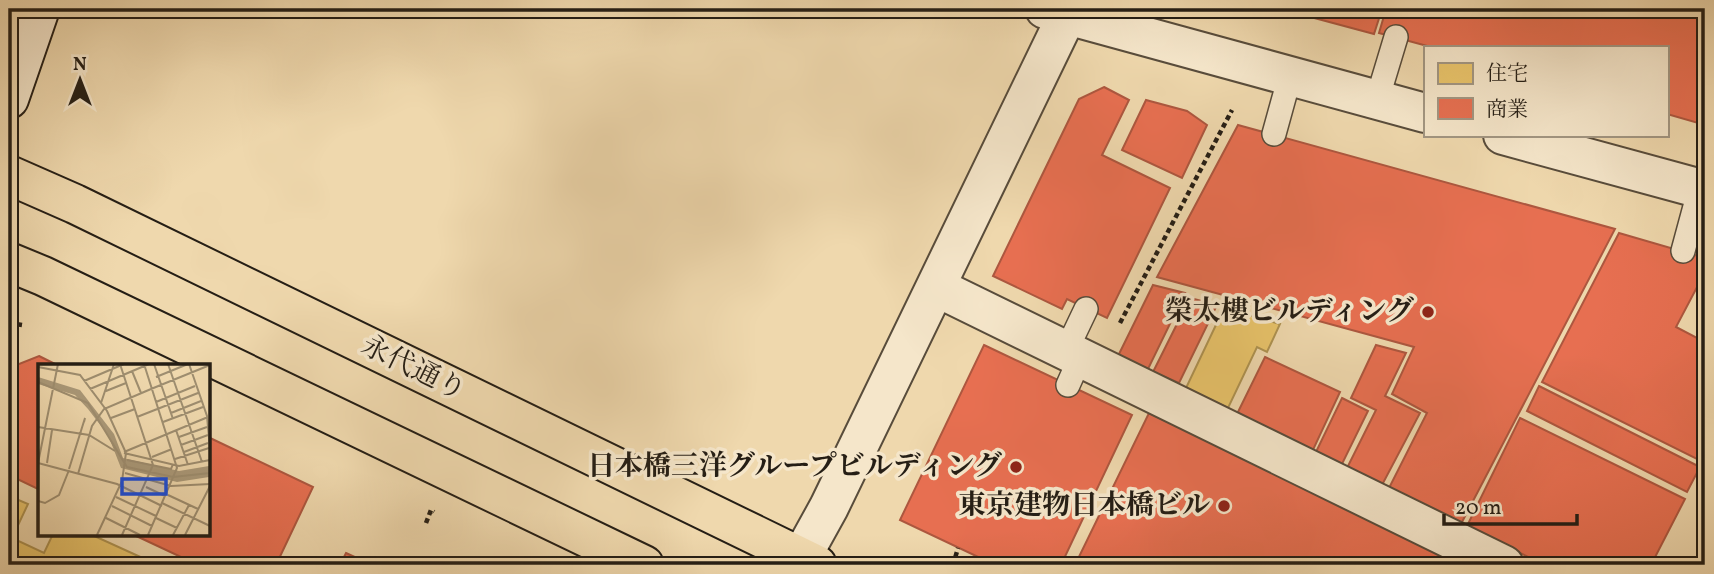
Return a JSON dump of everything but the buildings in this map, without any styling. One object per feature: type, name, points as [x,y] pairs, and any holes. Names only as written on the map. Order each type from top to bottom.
[{"type":"highway","name":"永代通り","points":[[9,175],[75,204],[805,563]]},
{"type":"highway","points":[[9,262],[644,565]]},
{"type":"street","points":[[9,99],[40,9]]},
{"type":"street","points":[[805,563],[829,507],[936,287],[1061,11],[1424,113]]},
{"type":"street","points":[[1507,136],[1702,189]]},
{"type":"street","points":[[936,287],[1078,365],[1223,438],[1437,522],[1504,565]]},
{"type":"lane","points":[[1377,100],[1396,37]]},
{"type":"lane","points":[[1273,134],[1290,76]]},
{"type":"lane","points":[[1683,251],[1702,189]]},
{"type":"lane","points":[[1078,365],[1086,309]]},
{"type":"path","points":[[1078,365],[1232,110]]},
{"type":"path","points":[[9,323],[22,325]]},
{"type":"path","points":[[953,565],[958,548]]},
{"type":"place","name":"榮太樓ビルディング","points":[[1428,312]]},
{"type":"place","name":"日本橋三洋グループビルディング","points":[[1016,467]]},
{"type":"place","name":"東京建物日本橋ビル","points":[[1224,506]]}]
